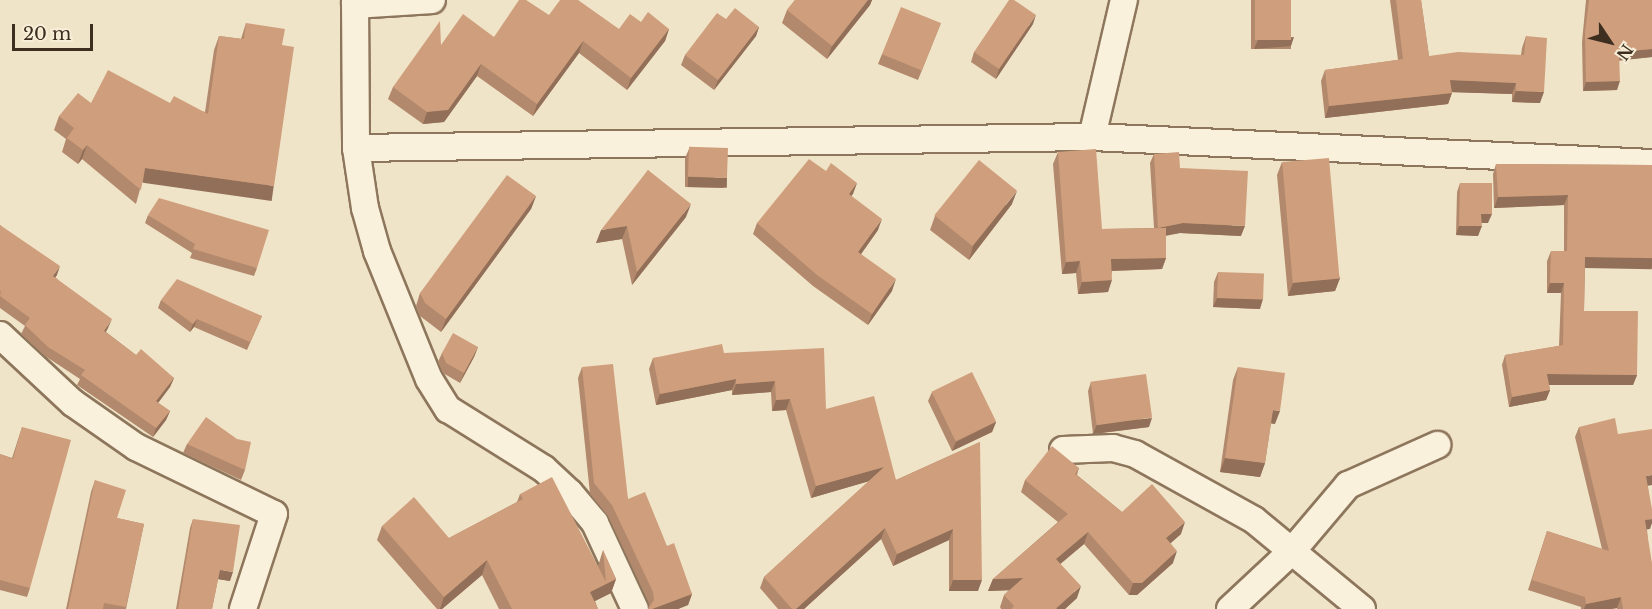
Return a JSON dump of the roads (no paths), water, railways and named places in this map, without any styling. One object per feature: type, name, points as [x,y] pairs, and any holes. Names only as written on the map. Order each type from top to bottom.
[{"type":"street","points":[[432,0],[355,3],[356,148],[365,208],[377,251],[436,394],[448,409],[544,469],[570,493],[596,523],[635,609]]},
{"type":"street","points":[[1092,138],[1124,0]]},
{"type":"street","points":[[356,148],[1092,138],[1652,163]]},
{"type":"street","points":[[0,335],[73,403],[136,447],[274,514],[243,609]]},
{"type":"street","points":[[1230,609],[1292,551],[1358,477],[1437,445]]},
{"type":"street","points":[[1063,450],[1113,448],[1135,454],[1254,520],[1362,609]]}]
